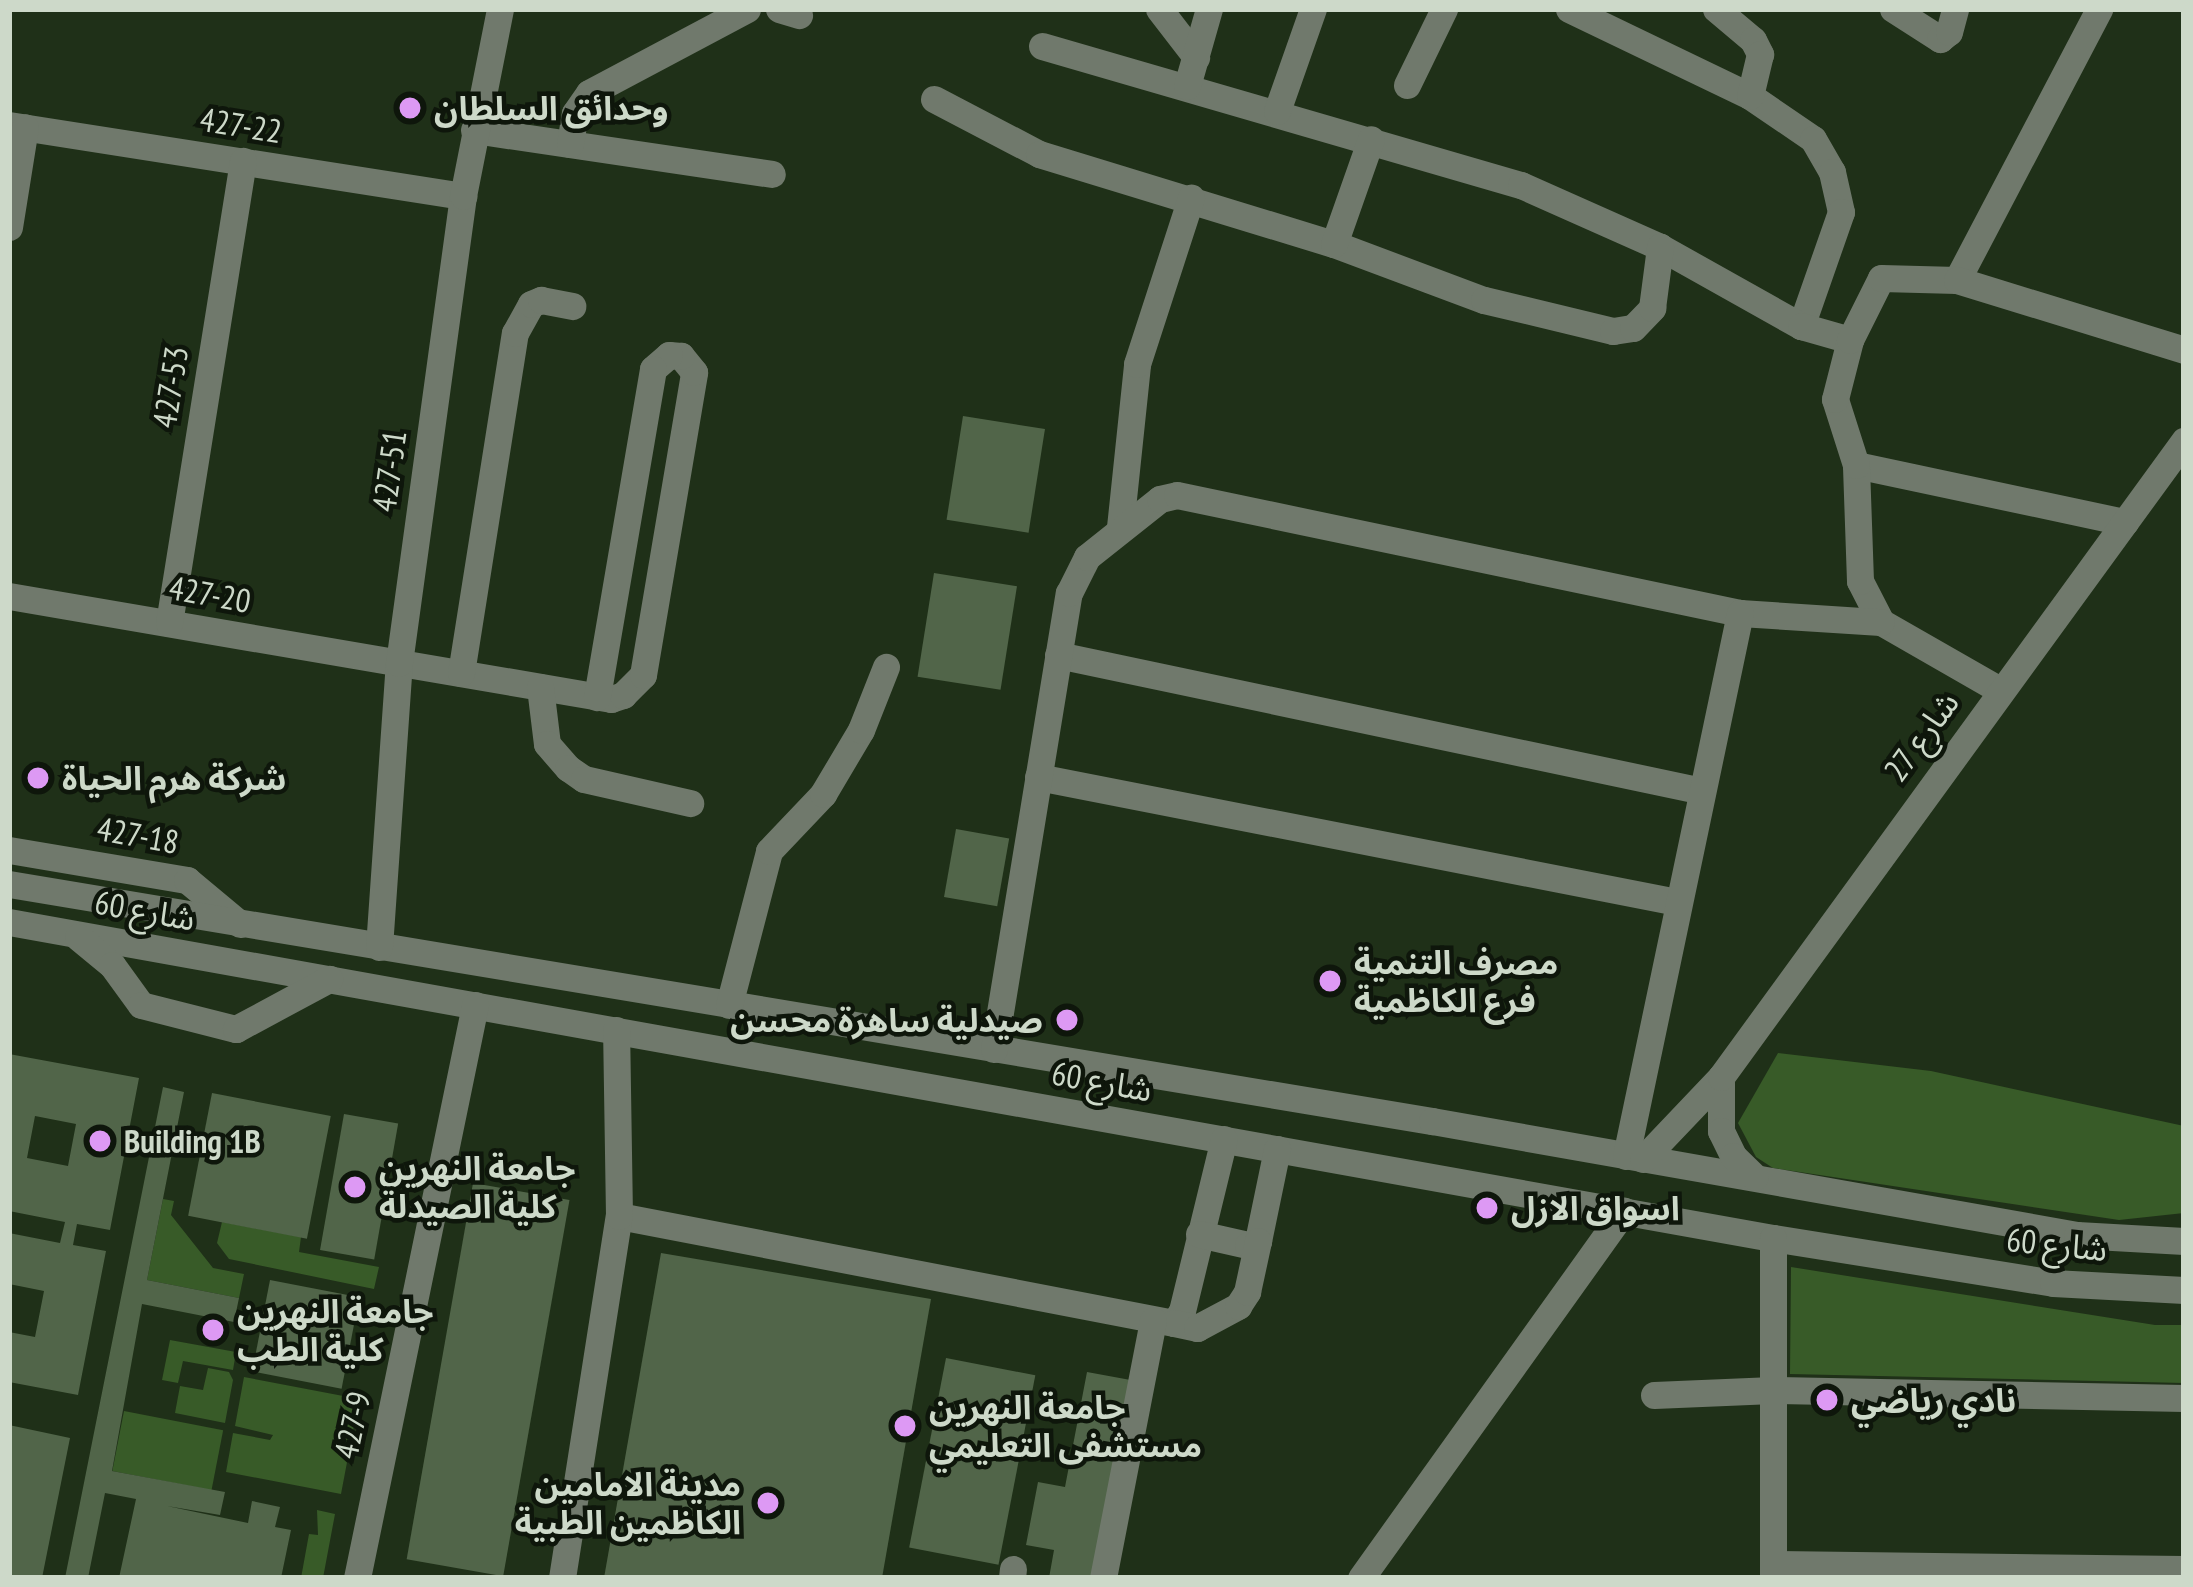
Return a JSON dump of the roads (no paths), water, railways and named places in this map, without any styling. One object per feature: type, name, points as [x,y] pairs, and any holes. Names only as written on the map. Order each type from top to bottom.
[{"type":"street","name":"427-51","points":[[380,947],[399,663],[463,196],[500,9]]},
{"type":"street","points":[[570,144],[575,113],[589,93],[747,9]]},
{"type":"street","points":[[1159,9],[1196,57]]},
{"type":"street","points":[[1187,86],[1209,9]]},
{"type":"street","points":[[1277,111],[1313,9]]},
{"type":"street","points":[[1407,85],[1444,9]]},
{"type":"street","points":[[1569,9],[1750,96],[1813,139],[1832,172],[1840,212],[1801,326]]},
{"type":"street","points":[[1716,9],[1754,40],[1760,55],[1750,96]]},
{"type":"street","points":[[1893,9],[1940,38],[1949,32],[1955,9]]},
{"type":"street","points":[[1957,280],[2099,9]]},
{"type":"street","points":[[1042,46],[1521,185],[1660,247],[1801,326],[1850,340]]},
{"type":"street","points":[[934,99],[1039,154],[1334,244],[1484,301],[1613,332],[1633,328],[1652,308],[1660,247]]},
{"type":"street","points":[[9,227],[17,126]]},
{"type":"street","name":"427-22","points":[[17,126],[463,196]]},
{"type":"street","points":[[474,130],[772,174]]},
{"type":"street","points":[[1334,244],[1371,140]]},
{"type":"street","name":"427-53","points":[[169,623],[243,161]]},
{"type":"street","points":[[1120,526],[1138,364],[1191,198]]},
{"type":"street","points":[[1881,622],[1860,581],[1856,465],[1835,398],[1850,340],[1881,278],[1957,280],[2184,350]]},
{"type":"street","points":[[461,673],[515,333],[531,304],[572,306]]},
{"type":"street","points":[[669,355],[681,356],[694,372],[643,675],[623,695],[597,697],[653,369],[669,355]]},
{"type":"street","name":"شارع 27","points":[[1635,1158],[1721,1077],[1998,689],[2184,441]]},
{"type":"street","points":[[1856,465],[2125,522]]},
{"type":"street","points":[[994,1049],[1058,656],[1077,572],[1146,506],[1177,495],[1740,613],[1881,622],[1998,689]]},
{"type":"street","name":"427-20","points":[[9,596],[597,697]]},
{"type":"street","points":[[1635,1158],[1677,902],[1740,613]]},
{"type":"street","points":[[1058,656],[1702,791]]},
{"type":"street","points":[[729,1005],[769,851],[823,794],[861,730],[886,667]]},
{"type":"street","points":[[540,687],[548,744],[568,769],[584,779],[690,803]]},
{"type":"street","points":[[1038,777],[1677,902]]},
{"type":"street","name":"427-18","points":[[9,850],[187,880],[240,924]]},
{"type":"street","name":"شارع 60","points":[[9,884],[2078,1235],[2184,1241]]},
{"type":"street","name":"شارع 60","points":[[9,922],[1773,1238],[2053,1283],[2184,1290]]},
{"type":"street","points":[[74,934],[112,965],[141,1005],[236,1029],[329,979]]},
{"type":"street","name":"427-9","points":[[357,1578],[475,1005]]},
{"type":"street","points":[[562,1578],[619,1216],[616,1030]]},
{"type":"street","points":[[1721,1077],[1721,1131],[1733,1156],[1755,1177]]},
{"type":"street","points":[[1103,1578],[1164,1322],[1182,1312],[1224,1139]]},
{"type":"street","points":[[619,1216],[1197,1328],[1238,1306],[1246,1292],[1277,1149]]},
{"type":"street","points":[[1361,1578],[1624,1211]]},
{"type":"street","points":[[1199,1234],[1248,1245],[1258,1241]]},
{"type":"street","points":[[1773,1238],[1773,1571],[2138,1573],[2184,1569]]},
{"type":"street","points":[[1654,1395],[1773,1390],[2184,1398]]},
{"type":"place","name":"وحدائق السلطان","points":[[410,108]]},
{"type":"place","name":"شركة هرم الحياة","points":[[38,778]]},
{"type":"place","name":"مصرف التنمية فرع الكاظمية","points":[[1330,981]]},
{"type":"place","name":"صيدلية ساهرة محسن","points":[[1067,1020]]},
{"type":"place","name":"Building 1B","points":[[100,1141]]},
{"type":"place","name":"جامعة النهرين كلية الصيدلة","points":[[355,1187]]},
{"type":"place","name":"اسواق الازل","points":[[1487,1208]]},
{"type":"place","name":"جامعة النهرين كلية الطب","points":[[213,1330]]},
{"type":"place","name":"نادي رياضي","points":[[1827,1400]]},
{"type":"place","name":"جامعة النهرين مستشفى التعليمي","points":[[905,1426]]},
{"type":"place","name":"مدينة الامامين الكاظمين الطبية","points":[[768,1503]]}]
